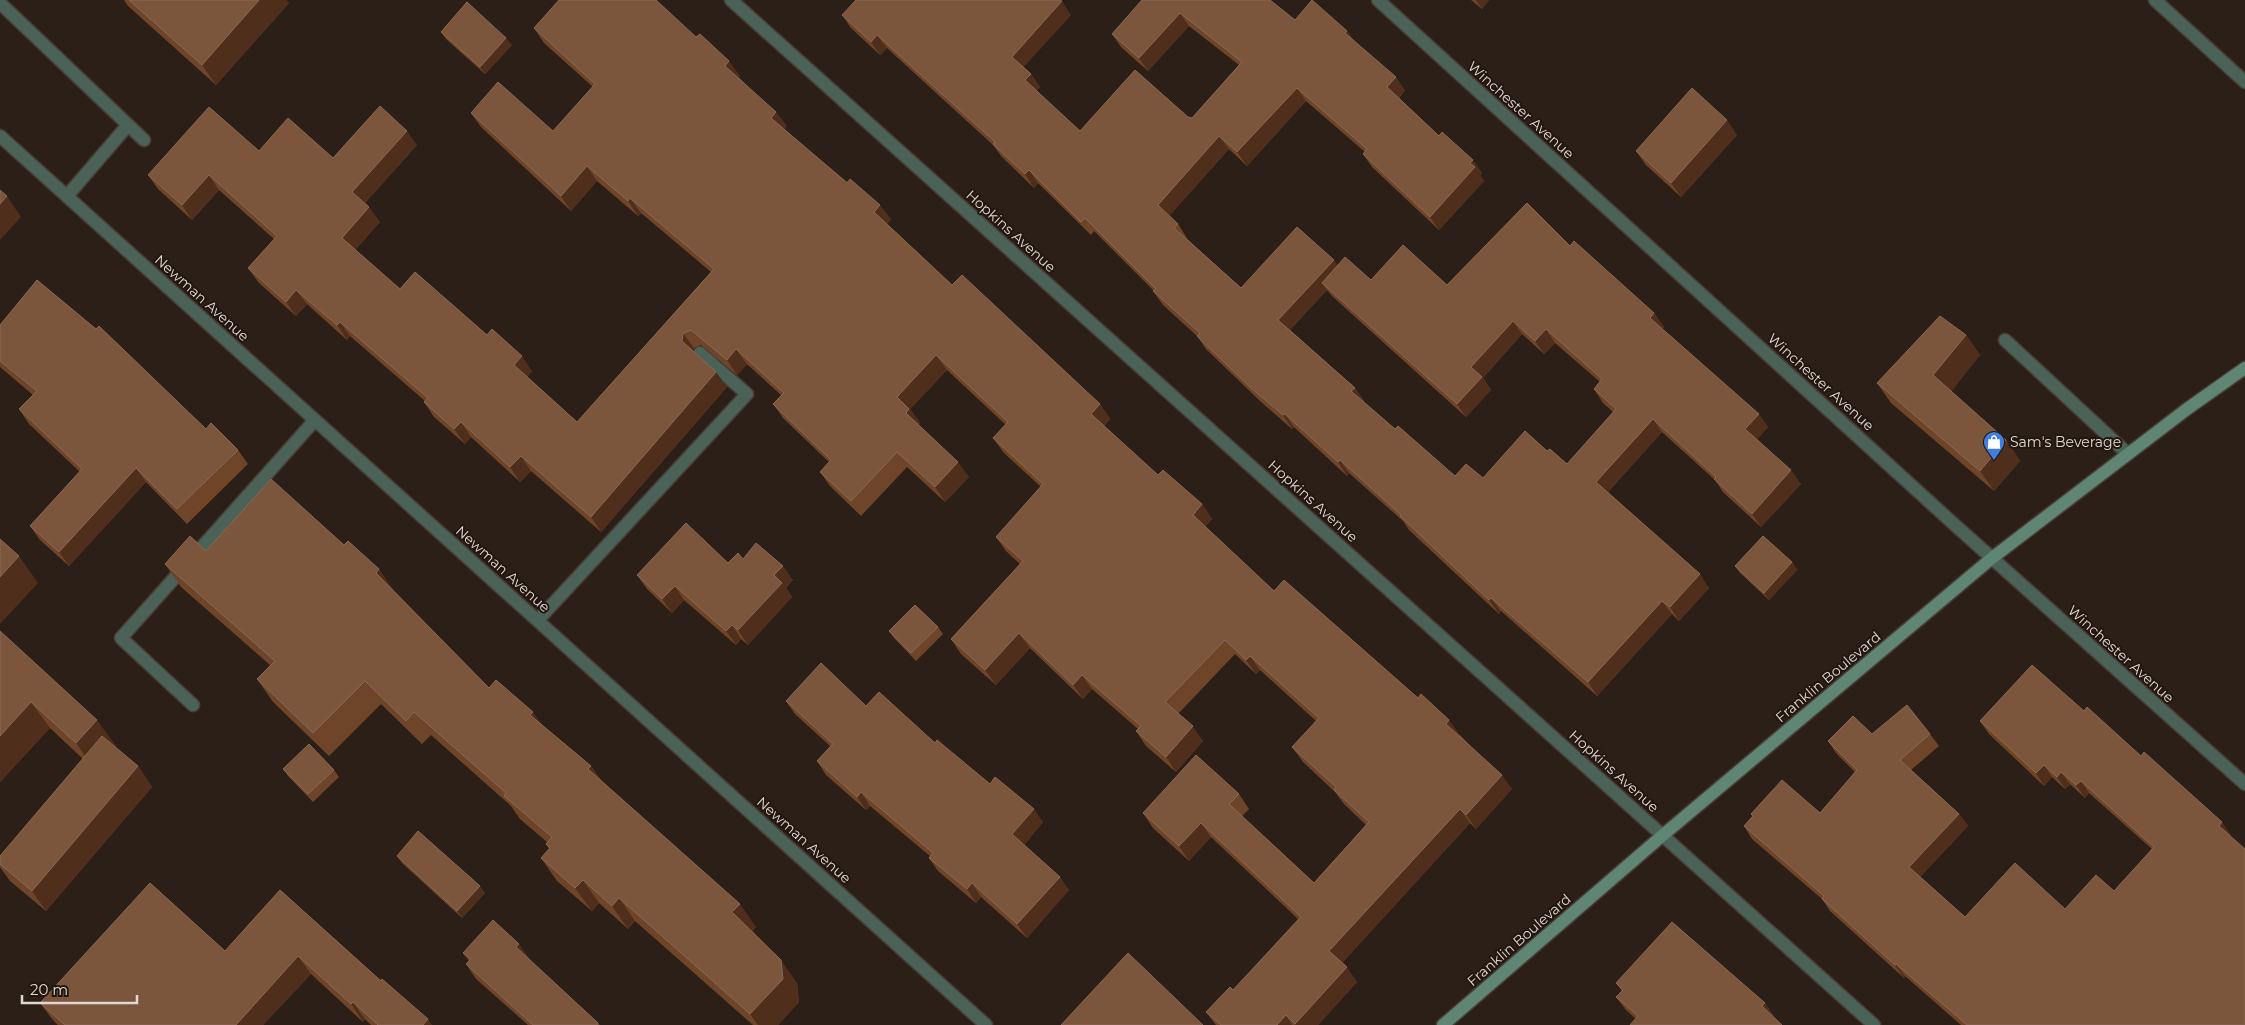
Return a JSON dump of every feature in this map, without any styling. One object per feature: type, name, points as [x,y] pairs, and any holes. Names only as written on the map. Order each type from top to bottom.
[{"type":"street","name":"Hopkins Avenue","points":[[731,0],[1874,1025]]},
{"type":"street","name":"Winchester Avenue","points":[[1378,0],[1992,558],[2245,784]]},
{"type":"street","points":[[2155,0],[2245,82]]},
{"type":"street","points":[[0,4],[144,140]]},
{"type":"street","points":[[67,196],[128,125]]},
{"type":"street","name":"Newman Avenue","points":[[0,136],[986,1025]]},
{"type":"street","points":[[2004,340],[2128,454]]},
{"type":"street","points":[[538,620],[747,394],[700,353]]},
{"type":"street","name":"Franklin Boulevard","points":[[1443,1025],[1992,558],[2245,368]]},
{"type":"street","points":[[193,705],[121,638],[315,420]]},
{"type":"building","points":[[129,0],[259,0],[202,65]]},
{"type":"building","points":[[559,0],[656,0],[696,37],[700,34],[729,61],[725,66],[776,112],[771,118],[847,183],[850,179],[880,205],[874,212],[952,285],[962,275],[1100,404],[1091,414],[1158,475],[1163,470],[1202,504],[1193,515],[1274,591],[1284,580],[1418,698],[1421,694],[1449,720],[1446,724],[1502,775],[1466,815],[1460,809],[1329,951],[1347,967],[1295,1024],[1286,1015],[1277,1025],[1221,1025],[1206,1012],[1230,987],[1233,990],[1301,917],[1201,823],[1179,846],[1143,813],[1196,755],[1239,794],[1229,804],[1314,883],[1369,822],[1334,790],[1336,787],[1292,747],[1319,718],[1250,656],[1246,660],[1225,640],[1165,702],[1193,726],[1166,757],[1136,731],[1141,726],[1082,675],[1073,685],[1019,633],[985,670],[951,639],[1023,561],[996,537],[1043,484],[993,438],[1008,422],[936,355],[897,397],[909,409],[906,413],[958,462],[935,487],[897,452],[851,501],[820,472],[831,460],[773,404],[784,393],[736,349],[727,360],[691,330],[683,333],[682,341],[716,372],[591,517],[521,456],[510,467],[461,422],[454,429],[424,402],[428,398],[340,322],[337,325],[296,290],[286,302],[248,268],[277,236],[209,175],[182,205],[148,175],[209,107],[259,151],[288,118],[333,158],[380,106],[407,131],[352,192],[369,207],[342,238],[400,289],[415,272],[487,335],[492,329],[522,356],[514,365],[577,422],[714,269],[630,198],[628,201],[587,166],[561,196],[471,113],[498,82],[553,131],[595,84],[534,28]]},
{"type":"building","points":[[856,0],[1062,1],[1012,57],[1031,74],[1025,80],[1080,131],[1135,70],[1188,117],[1192,118],[1242,62],[1180,13],[1139,58],[1112,34],[1142,0],[1270,0],[1295,20],[1312,0],[1347,31],[1345,33],[1396,77],[1387,87],[1439,136],[1442,132],[1473,160],[1470,163],[1475,167],[1430,217],[1363,154],[1367,149],[1297,88],[1237,152],[1219,136],[1158,205],[1178,224],[1174,228],[1241,288],[1297,227],[1334,260],[1278,320],[1355,388],[1351,391],[1395,429],[1398,426],[1455,476],[1466,464],[1483,478],[1525,431],[1547,451],[1550,449],[1567,464],[1616,409],[1594,389],[1602,379],[1546,329],[1535,341],[1513,321],[1471,367],[1482,377],[1457,404],[1322,283],[1345,257],[1371,280],[1403,245],[1447,285],[1527,203],[1570,246],[1574,241],[1654,313],[1650,318],[1759,414],[1745,429],[1791,470],[1752,514],[1714,479],[1716,477],[1653,419],[1596,482],[1700,574],[1670,607],[1662,601],[1588,682],[1491,598],[1489,600],[1401,515],[1340,460],[1338,462],[1285,414],[1283,415],[1251,388],[1197,336],[1200,333],[1153,291],[1156,289],[1085,218],[1081,222],[1029,170],[1025,174],[993,144],[995,142],[877,35],[871,42],[842,15]]},
{"type":"building","points":[[467,2],[506,38],[480,67],[441,32]]},
{"type":"building","points":[[1692,88],[1727,120],[1671,183],[1636,151]]},
{"type":"building","points":[[0,190],[7,196],[0,204]]},
{"type":"building","points":[[37,280],[96,329],[99,326],[206,429],[211,423],[238,450],[177,509],[136,468],[59,552],[30,526],[82,469],[19,409],[37,391],[0,361],[0,325]]},
{"type":"building","points":[[1940,316],[1966,335],[1933,375],[2006,440],[1980,471],[1877,383]]},
{"type":"building","points":[[271,479],[344,545],[348,541],[379,569],[376,573],[489,688],[496,680],[533,712],[530,715],[591,766],[588,769],[740,904],[732,912],[781,960],[783,979],[750,1014],[619,898],[612,906],[583,880],[575,888],[541,858],[550,848],[546,844],[552,837],[504,796],[506,793],[414,712],[406,721],[365,681],[313,733],[257,679],[275,661],[165,564],[190,536],[206,551]]},
{"type":"building","points":[[686,523],[728,563],[738,553],[743,559],[756,543],[783,566],[774,575],[782,583],[738,630],[732,625],[726,631],[675,586],[662,599],[637,575]]},
{"type":"building","points":[[1763,536],[1792,562],[1764,593],[1735,566]]},
{"type":"building","points":[[0,539],[19,556],[0,577]]},
{"type":"building","points":[[915,605],[938,627],[911,653],[889,631]]},
{"type":"building","points":[[0,631],[97,720],[76,743],[31,702],[0,736]]},
{"type":"building","points":[[821,663],[866,706],[879,692],[935,743],[937,740],[990,784],[995,777],[1034,809],[1012,834],[1060,877],[1017,924],[972,883],[967,889],[929,858],[933,853],[861,792],[857,797],[817,761],[833,744],[786,701]]},
{"type":"building","points":[[2032,665],[2084,711],[2087,707],[2141,756],[2144,752],[2222,822],[2219,826],[2245,849],[2245,1025],[1967,1025],[1895,965],[1822,899],[1824,896],[1744,826],[1753,816],[1751,814],[1782,780],[1820,813],[1857,770],[1828,741],[1853,716],[1872,734],[1907,705],[1930,734],[1900,760],[1959,814],[1909,867],[1965,917],[2015,863],[2065,909],[2096,875],[2114,891],[2154,847],[2081,781],[2076,785],[2061,772],[2057,777],[2044,765],[2036,773],[1980,721]]},
{"type":"building","points":[[102,736],[138,766],[32,891],[0,864],[0,856]]},
{"type":"building","points":[[309,744],[334,770],[308,794],[283,769]]},
{"type":"building","points":[[418,831],[480,886],[457,911],[397,856]]},
{"type":"building","points":[[150,883],[225,951],[280,890],[381,981],[382,979],[428,1019],[423,1025],[378,1025],[353,1002],[351,1004],[298,956],[236,1025],[65,1025],[40,1003]]},
{"type":"building","points":[[493,920],[519,944],[516,947],[598,1023],[597,1025],[533,1025],[466,964],[471,959],[463,953]]},
{"type":"building","points":[[1672,922],[1765,1003],[1762,1006],[1782,1025],[1630,1025],[1638,1016],[1616,997],[1623,990],[1616,983]]},
{"type":"building","points":[[1128,953],[1203,1025],[1061,1025]]},
{"type":"place","name":"Sam's Beverage","points":[[1994,461]]}]
